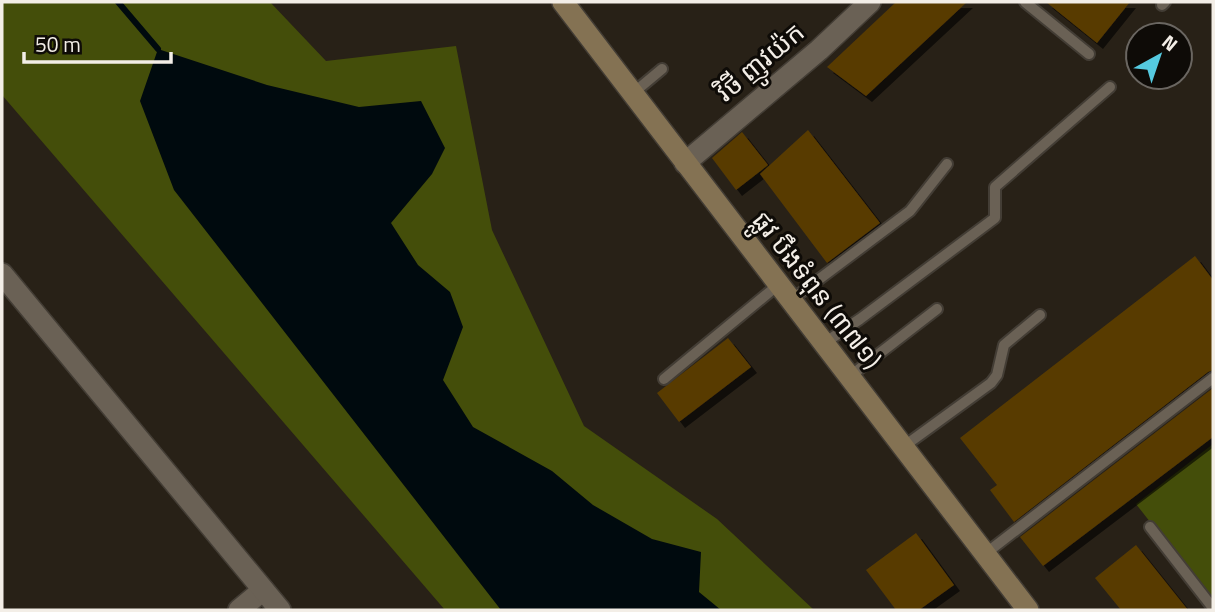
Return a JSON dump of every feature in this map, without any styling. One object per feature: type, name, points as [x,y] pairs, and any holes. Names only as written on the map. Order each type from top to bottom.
[{"type":"main road","name":"ផ្លូវ បឹងទំពុន (៣៧១)","points":[[563,2],[1028,610]]},
{"type":"street","name":"វិថី ញូវយ៉ក","points":[[685,163],[819,50],[870,2]]},
{"type":"street","points":[[2,274],[280,610]]},
{"type":"street","points":[[239,610],[263,590]]},
{"type":"lane","points":[[1025,2],[1089,54]]},
{"type":"lane","points":[[632,94],[662,69]]},
{"type":"lane","points":[[823,344],[995,218],[995,187],[1110,87]]},
{"type":"lane","points":[[664,379],[784,293],[910,211],[947,164]]},
{"type":"lane","points":[[849,377],[937,309]]},
{"type":"lane","points":[[903,447],[991,383],[997,375],[1004,345],[1040,315]]},
{"type":"lane","points":[[985,554],[1213,378]]},
{"type":"lane","points":[[1150,527],[1213,608]]},
{"type":"green space","points":[[2,2],[270,2],[326,61],[456,46],[492,230],[584,426],[717,519],[814,610],[445,610],[2,95]]},
{"type":"green space","points":[[1213,444],[1213,601],[1212,601],[1136,504]]},
{"type":"shaded area","points":[[158,49],[267,85],[359,107],[421,101],[445,148],[432,174],[391,223],[418,265],[450,292],[463,327],[443,380],[473,427],[552,471],[593,505],[652,539],[701,552],[699,592],[721,610],[501,610],[174,190],[140,101]]},
{"type":"building","points":[[896,2],[967,2],[866,96],[827,67]]},
{"type":"building","points":[[1046,2],[1130,2],[1097,43]]},
{"type":"building","points":[[808,130],[880,223],[827,263],[760,174]]},
{"type":"building","points":[[742,132],[768,165],[736,190],[712,158]]},
{"type":"building","points":[[1195,256],[1213,280],[1213,370],[1014,522],[990,490],[997,485],[960,438]]},
{"type":"building","points":[[728,338],[751,367],[679,422],[657,393]]},
{"type":"building","points":[[1213,388],[1213,437],[1043,566],[1020,537]]},
{"type":"building","points":[[916,533],[954,585],[919,610],[896,610],[866,570]]},
{"type":"building","points":[[1136,545],[1188,610],[1121,610],[1095,578]]},
{"type":"waterway","points":[[118,2],[158,49]]}]
